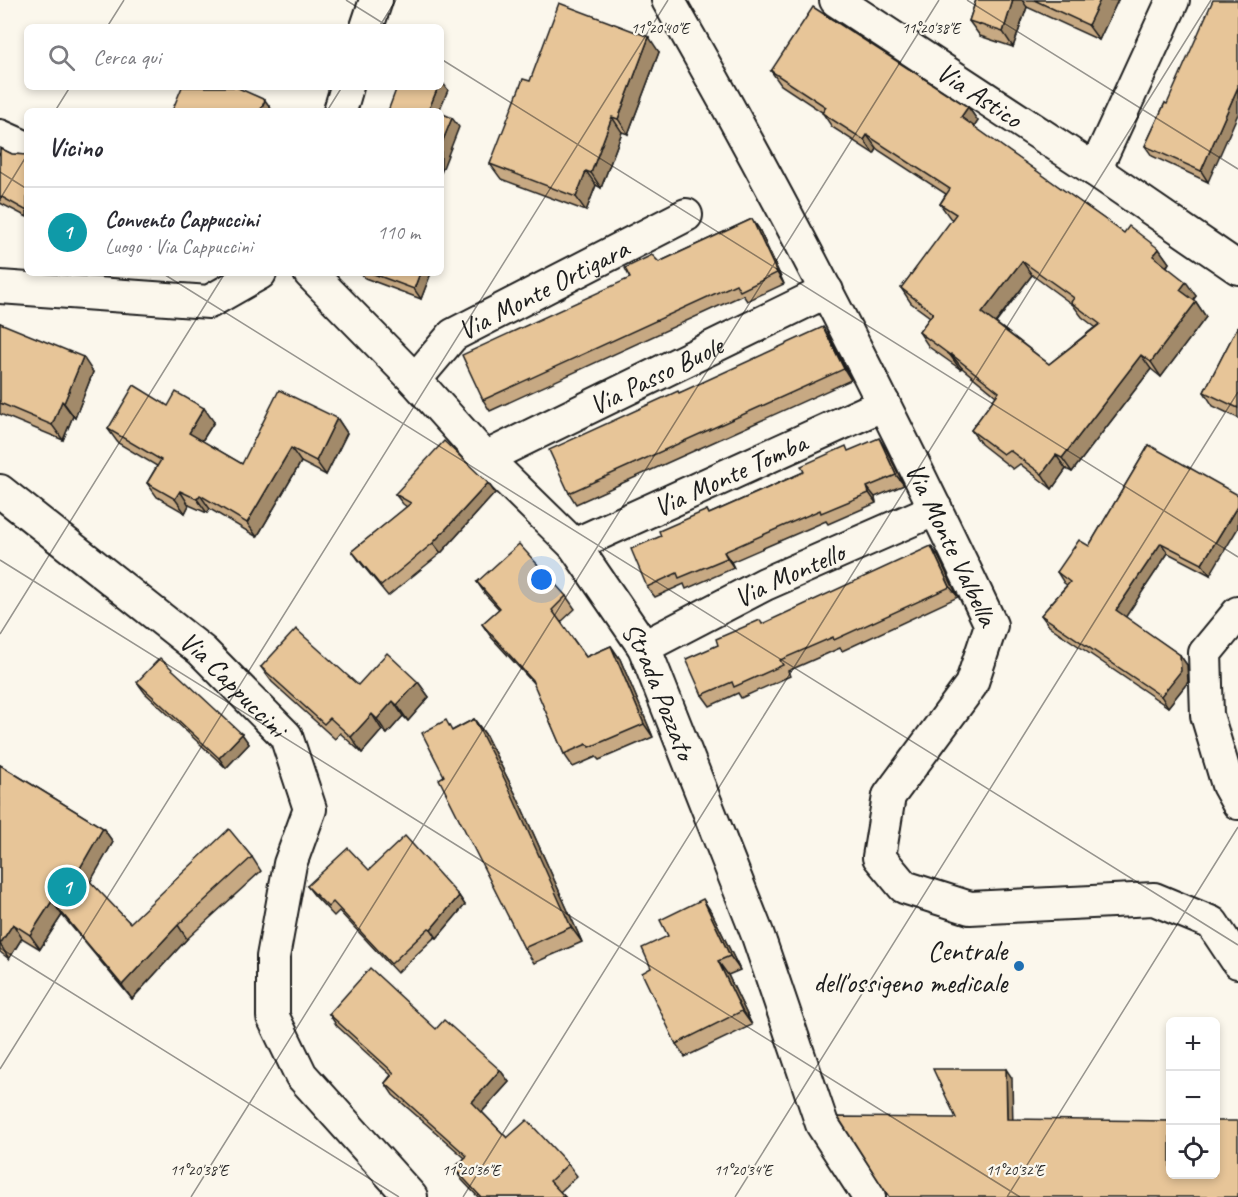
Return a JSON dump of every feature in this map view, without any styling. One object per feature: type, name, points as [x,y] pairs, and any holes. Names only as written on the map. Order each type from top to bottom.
[{"type":"street","points":[[368,24],[376,0]]},
{"type":"street","name":"Via Monte Valbella","points":[[668,0],[727,103],[768,184],[827,291],[936,509],[991,626],[971,685],[889,796],[879,857],[904,887],[970,908],[1154,899],[1212,923],[1238,962]]},
{"type":"street","name":"Via Astico","points":[[836,0],[1095,170],[1238,268]]},
{"type":"street","points":[[1095,170],[1173,0]]},
{"type":"street","points":[[341,108],[346,90]]},
{"type":"street","points":[[0,136],[24,147]]},
{"type":"street","name":"Via Monte Ortigara","points":[[415,380],[453,335],[686,215]]},
{"type":"street","points":[[0,287],[209,302],[255,276]]},
{"type":"street","name":"Strada Pozzato","points":[[313,276],[415,380],[485,458],[574,545],[644,647],[757,933],[822,1124],[869,1197]]},
{"type":"street","name":"Via Passo Buole","points":[[485,458],[827,291]]},
{"type":"street","name":"Via Monte Tomba","points":[[574,545],[884,404]]},
{"type":"street","name":"Via Cappuccini","points":[[0,491],[201,651],[286,735],[309,809],[290,864],[273,957],[273,1017],[301,1075],[406,1195]]},
{"type":"street","name":"Via Montello","points":[[644,647],[765,584],[936,509]]},
{"type":"street","points":[[1238,613],[1205,653],[1207,715],[1228,785],[1238,803]]},
{"type":"building","points":[[976,0],[1013,0],[1003,32],[969,21]]},
{"type":"building","points":[[1034,0],[1100,0],[1088,25]]},
{"type":"building","points":[[1213,0],[1238,0],[1238,87],[1201,171],[1145,146],[1165,103],[1167,104]]},
{"type":"building","points":[[559,3],[649,37],[618,119],[612,117],[591,173],[586,171],[576,197],[490,164],[523,79],[530,81]]},
{"type":"building","points":[[813,7],[968,107],[961,117],[1124,233],[1129,226],[1159,249],[1153,256],[1186,282],[1180,290],[1196,302],[1151,362],[1141,355],[1062,458],[1056,455],[1042,474],[1009,450],[1003,454],[971,430],[999,392],[919,332],[933,313],[901,288],[956,214],[940,204],[950,189],[867,135],[864,140],[822,113],[826,107],[771,71]],"holes":[[[1022,261],[1074,298],[1071,302],[1100,324],[1049,364],[982,313]]]},
{"type":"building","points":[[181,90],[243,90],[265,100],[261,108],[173,108]]},
{"type":"building","points":[[396,90],[437,90],[429,108],[389,108]]},
{"type":"building","points":[[444,114],[452,118],[444,138]]},
{"type":"building","points":[[0,148],[12,154],[24,155],[24,209],[0,196]]},
{"type":"building","points":[[752,219],[777,273],[740,291],[736,284],[483,400],[462,355],[630,278],[625,268],[652,255],[659,262]]},
{"type":"building","points":[[379,276],[419,276],[414,289]]},
{"type":"building","points":[[0,323],[83,357],[52,425],[0,403]]},
{"type":"building","points":[[1238,326],[1238,408],[1204,392]]},
{"type":"building","points":[[823,327],[844,369],[569,493],[549,450]]},
{"type":"building","points":[[134,385],[168,406],[176,392],[204,408],[189,433],[242,464],[279,390],[337,418],[316,461],[291,448],[247,523],[200,495],[197,499],[180,491],[175,499],[147,483],[161,460],[108,429]]},
{"type":"building","points":[[879,438],[896,475],[867,487],[869,493],[821,513],[820,510],[724,552],[727,558],[679,578],[677,573],[647,587],[631,549],[661,536],[659,531],[707,510],[709,514],[804,472],[801,466],[846,446],[848,451]]},
{"type":"building","points":[[444,441],[488,483],[433,543],[381,586],[352,551],[411,503],[395,494]]},
{"type":"building","points":[[1149,445],[1238,495],[1238,505],[1202,564],[1161,543],[1116,610],[1180,655],[1181,671],[1161,696],[1041,615],[1070,582],[1057,572],[1079,540],[1089,546]]},
{"type":"building","points":[[519,544],[566,596],[552,610],[586,657],[611,646],[644,724],[590,747],[587,744],[564,754],[532,680],[482,624],[500,608],[477,582]]},
{"type":"building","points":[[931,546],[950,587],[834,640],[833,637],[780,660],[783,665],[734,687],[732,682],[702,695],[686,659],[718,645],[716,639],[760,620],[762,624]]},
{"type":"building","points":[[296,629],[358,685],[387,653],[418,682],[397,705],[393,701],[377,719],[372,714],[351,737],[330,718],[324,724],[261,667]]},
{"type":"building","points":[[160,658],[242,734],[219,758],[137,682]]},
{"type":"building","points":[[474,719],[505,780],[571,927],[524,948],[439,779],[444,776],[422,733],[446,720],[452,731]]},
{"type":"building","points":[[0,765],[103,828],[79,870],[130,923],[229,829],[252,857],[178,925],[122,985],[52,901],[30,935],[13,924],[0,944]]},
{"type":"building","points":[[405,836],[459,896],[431,929],[429,928],[391,964],[333,902],[328,907],[307,886],[348,848],[369,870]]},
{"type":"building","points":[[703,899],[730,956],[718,961],[742,1011],[676,1044],[642,973],[651,968],[642,948],[668,936],[660,920]]},
{"type":"building","points":[[370,968],[436,1029],[444,1020],[500,1070],[472,1102],[507,1138],[527,1120],[568,1164],[550,1181],[565,1197],[481,1197],[454,1168],[467,1156],[385,1083],[394,1073],[329,1014]]},
{"type":"building","points":[[933,1069],[1006,1069],[1007,1119],[1166,1121],[1166,1179],[1220,1179],[1220,1121],[1238,1121],[1238,1197],[889,1197],[838,1117],[956,1118]]},
{"type":"place","name":"Convento Cappuccini","points":[[67,887]]},
{"type":"place","name":"Centrale dell'ossigeno medicale","points":[[1019,966]]}]
